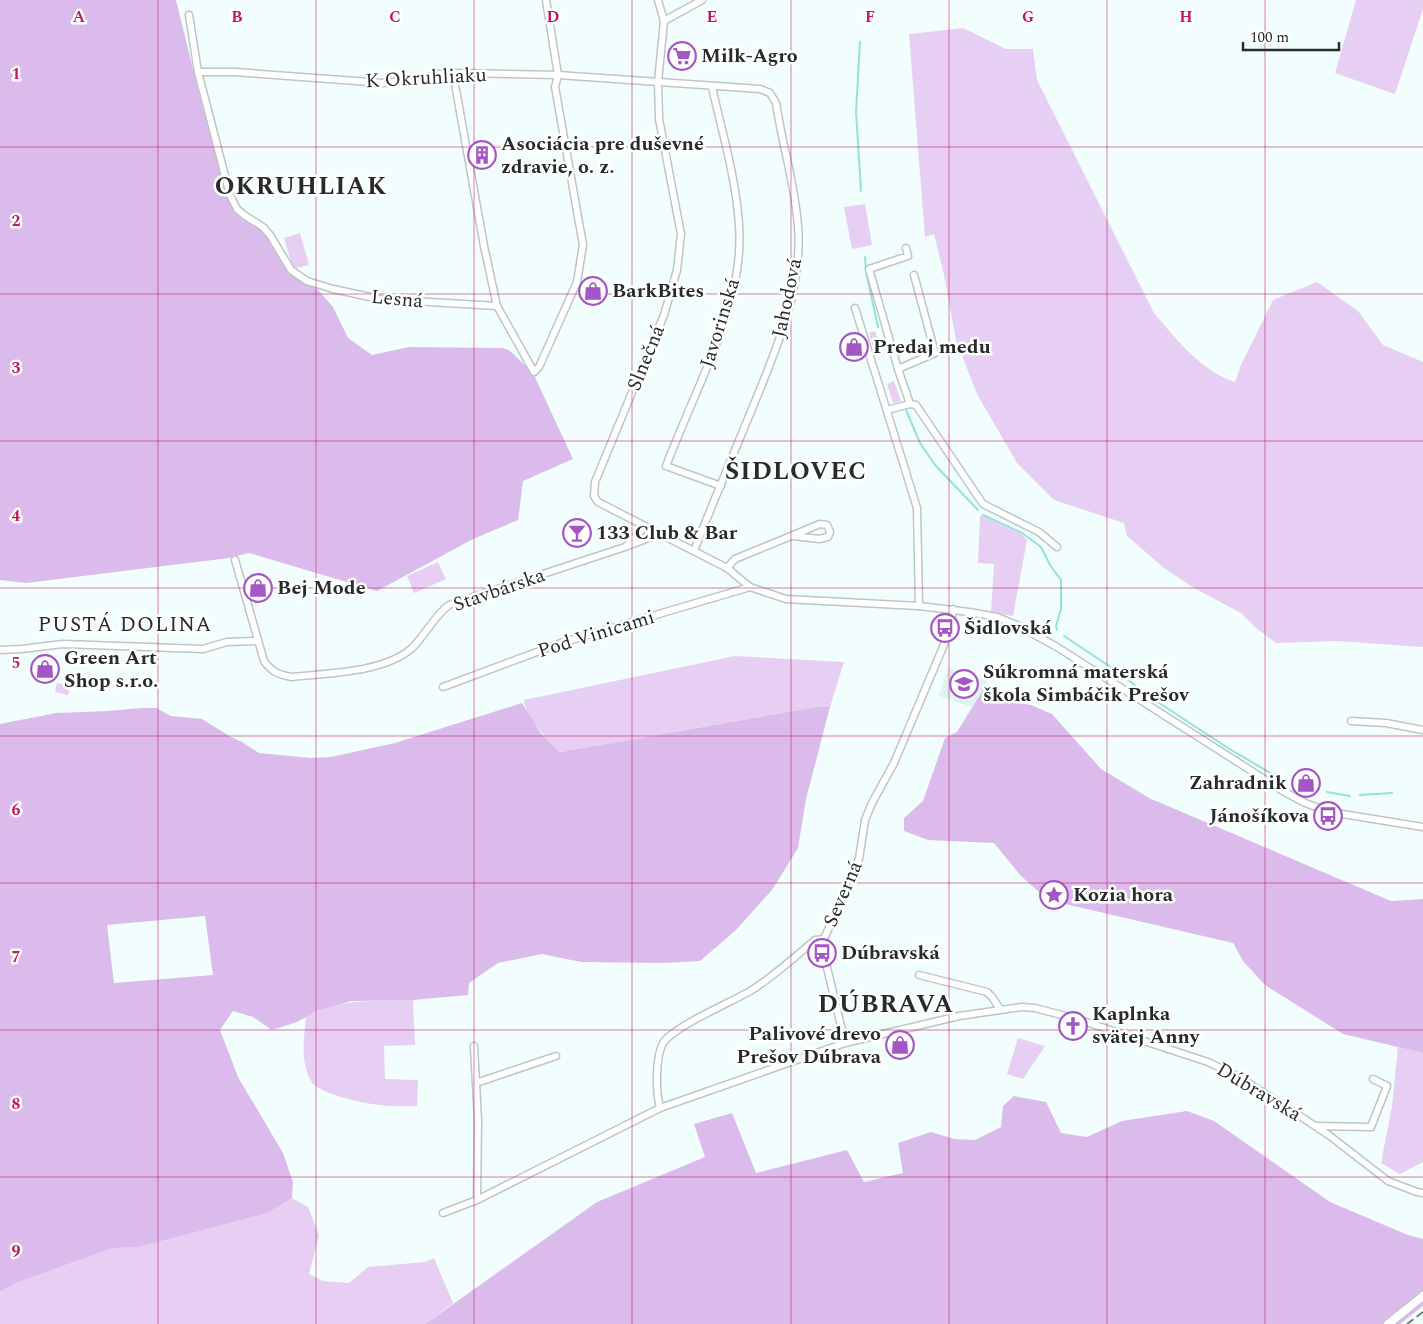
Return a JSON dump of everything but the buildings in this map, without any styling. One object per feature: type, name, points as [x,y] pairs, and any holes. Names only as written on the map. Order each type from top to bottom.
[{"type":"main road","points":[[1388,1324],[1423,1296]]},
{"type":"street","points":[[453,73],[484,246],[497,306],[534,372],[539,367],[577,282],[583,245],[554,87],[558,75],[546,0]]},
{"type":"street","points":[[658,0],[664,21],[702,0]]},
{"type":"street","points":[[189,15],[198,72]]},
{"type":"street","name":"Slnečná","points":[[659,534],[598,502],[594,496],[594,490],[664,315],[677,270],[681,234],[659,119],[658,82],[664,21]]},
{"type":"street","name":"K Okruhliaku","points":[[198,72],[236,72],[383,83],[416,80],[437,74],[453,73],[558,75],[712,87]]},
{"type":"street","name":"Lesná","points":[[198,72],[230,195],[237,208],[244,215],[263,227],[270,235],[291,270],[298,276],[333,290],[379,299],[497,306]]},
{"type":"street","name":"Jahodová","points":[[694,551],[768,371],[784,326],[793,289],[798,255],[798,226],[776,103],[770,93],[760,89],[712,87]]},
{"type":"street","name":"Javorinská","points":[[712,87],[736,195],[740,226],[738,262],[732,299],[722,329],[666,466],[721,486]]},
{"type":"street","points":[[906,248],[908,256],[869,269],[910,404]]},
{"type":"street","points":[[898,369],[935,353],[914,275]]},
{"type":"street","points":[[855,308],[917,508],[919,606]]},
{"type":"street","points":[[887,410],[916,404],[984,504],[1039,532],[1057,547]]},
{"type":"street","points":[[727,568],[735,560],[820,524],[827,525],[830,529],[828,537],[823,539],[793,536]]},
{"type":"street","name":"Stavbárska","points":[[625,547],[645,527]]},
{"type":"street","points":[[659,534],[727,568],[750,587],[786,599],[919,606],[953,609],[997,617],[1019,626],[1057,648],[1282,791],[1305,803],[1330,812],[1423,827]]},
{"type":"street","name":"Stavbárska","points":[[236,560],[264,661],[271,670],[281,675],[292,677],[367,668],[400,658],[427,632],[441,611],[449,605],[659,534]]},
{"type":"street","name":"Pod Vinicami","points":[[443,686],[560,643],[750,587]]},
{"type":"street","name":"Severná","points":[[660,1108],[657,1095],[659,1056],[664,1043],[675,1031],[753,989],[815,940],[824,939],[859,859],[866,820],[872,803],[894,763],[944,647],[953,609]]},
{"type":"street","points":[[0,650],[63,644],[203,649],[227,642],[258,641]]},
{"type":"street","points":[[1351,721],[1386,723],[1423,730]]},
{"type":"street","points":[[824,939],[825,959],[845,1043]]},
{"type":"street","points":[[919,975],[987,992],[1000,1009]]},
{"type":"street","name":"Dúbravská","points":[[443,1213],[477,1200],[660,1108],[845,1043],[922,1024],[1000,1009],[1022,1007],[1035,1008],[1077,1019],[1208,1062],[1238,1077],[1315,1126],[1388,1181],[1417,1192],[1423,1192]]},
{"type":"street","points":[[474,1046],[478,1121],[477,1200]]},
{"type":"street","points":[[476,1083],[556,1056]]},
{"type":"street","name":"Dúbravská","points":[[1315,1126],[1371,1127],[1386,1086],[1373,1079]]},
{"type":"shaded area","points":[[0,0],[176,0],[201,101],[230,203],[239,213],[269,235],[290,271],[311,282],[333,307],[348,338],[372,355],[409,347],[502,348],[509,350],[533,373],[573,459],[523,481],[518,520],[473,539],[377,591],[249,553],[229,558],[26,583],[0,580]]},
{"type":"shaded area","points":[[1356,0],[1423,0],[1423,9],[1395,94],[1335,73]]},
{"type":"shaded area","points":[[963,28],[1006,49],[1033,49],[1037,80],[1154,313],[1190,354],[1211,370],[1235,382],[1241,365],[1273,300],[1317,282],[1358,311],[1383,345],[1423,362],[1423,647],[1337,641],[1276,643],[1256,628],[1241,613],[1194,588],[1164,568],[1127,536],[1124,523],[1054,500],[1017,463],[977,394],[956,340],[934,234],[925,237],[909,34]]},
{"type":"shaded area","points":[[865,204],[872,245],[852,249],[844,207]]},
{"type":"shaded area","points":[[300,233],[309,265],[293,269],[284,238]]},
{"type":"shaded area","points":[[875,331],[881,348],[874,350],[869,333]]},
{"type":"shaded area","points":[[894,381],[901,401],[893,403],[887,384]]},
{"type":"shaded area","points":[[980,515],[1021,534],[1027,540],[1013,616],[991,613],[994,564],[978,563]]},
{"type":"shaded area","points":[[438,562],[446,579],[414,593],[407,576]]},
{"type":"shaded area","points":[[735,656],[844,662],[830,707],[816,707],[560,752],[538,728],[525,707],[524,700]]},
{"type":"shaded area","name":"Súkromná materská škola Simbáčik Prešov","points":[[948,668],[986,680],[984,688],[972,707],[939,696]]},
{"type":"shaded area","points":[[57,683],[70,686],[68,695],[55,692]]},
{"type":"shaded area","points":[[984,688],[1008,701],[1031,705],[1052,714],[1101,769],[1149,798],[1391,901],[1423,899],[1423,1053],[1343,1034],[1265,985],[1243,961],[1233,943],[1048,900],[1021,876],[994,843],[928,840],[904,831],[904,818],[923,801],[945,738],[957,732]]},
{"type":"shaded area","points":[[522,703],[540,732],[560,752],[816,707],[830,707],[806,799],[798,848],[772,890],[735,931],[700,961],[663,963],[581,962],[542,954],[498,963],[469,983],[468,995],[413,1000],[351,1001],[317,1011],[297,1022],[272,1030],[253,1017],[233,1011],[220,1030],[238,1077],[283,1153],[293,1182],[292,1198],[268,1213],[139,1247],[113,1248],[16,1283],[0,1292],[0,724],[56,713],[156,708],[171,716],[202,719],[259,753],[311,758],[331,757],[395,743]],"holes":[[[205,916],[213,975],[114,983],[107,925]]]},
{"type":"shaded area","points":[[413,1000],[415,1045],[384,1046],[385,1079],[418,1080],[417,1106],[372,1104],[331,1094],[315,1086],[305,1066],[304,1041],[306,1017],[332,1006],[358,1002]]},
{"type":"shaded area","points":[[1018,1038],[1045,1046],[1023,1079],[1007,1074]]},
{"type":"shaded area","points":[[1398,1047],[1423,1053],[1423,1162],[1400,1174],[1381,1163],[1392,1106]]},
{"type":"shaded area","points":[[1014,1096],[1046,1102],[1061,1133],[1087,1137],[1122,1121],[1187,1111],[1214,1121],[1330,1202],[1408,1235],[1423,1239],[1423,1306],[1400,1324],[425,1324],[597,1202],[705,1157],[694,1124],[732,1113],[756,1173],[847,1150],[864,1182],[903,1173],[898,1143],[931,1132],[954,1139],[975,1140],[1001,1127],[1003,1106]]},
{"type":"shaded area","points":[[292,1198],[308,1207],[319,1235],[309,1274],[323,1281],[349,1283],[368,1267],[425,1262],[434,1258],[453,1303],[425,1324],[0,1324],[0,1292],[16,1283],[113,1248],[139,1247],[268,1213]]},
{"type":"waterway","points":[[860,42],[856,112],[861,191]]},
{"type":"waterway","points":[[865,257],[866,272],[878,327]]},
{"type":"waterway","points":[[906,410],[920,443],[935,465],[978,510]]},
{"type":"waterway","points":[[983,515],[1022,533],[1041,547],[1050,565],[1061,580],[1061,609],[1056,626],[1057,630]]},
{"type":"waterway","points":[[1064,636],[1118,672],[1150,697],[1228,748],[1278,776]]},
{"type":"waterway","points":[[1327,792],[1350,796]]},
{"type":"waterway","points":[[1360,795],[1392,793]]},
{"type":"railway","points":[[1407,1324],[1423,1312]]},
{"type":"place","name":"Milk-Agro","points":[[682,56]]},
{"type":"place","name":"Asociácia pre duševné zdravie, o. z.","points":[[482,155]]},
{"type":"place","name":"BarkBites","points":[[593,291]]},
{"type":"place","name":"Predaj medu","points":[[854,347]]},
{"type":"place","name":"133 Club & Bar","points":[[577,533]]},
{"type":"place","name":"Bej Mode","points":[[258,588]]},
{"type":"place","name":"Šidlovská","points":[[945,628]]},
{"type":"place","name":"Green Art Shop s.r.o.","points":[[45,669]]},
{"type":"place","name":"Súkromná materská škola Simbáčik Prešov","points":[[964,684]]},
{"type":"place","name":"Zahradnik","points":[[1306,783]]},
{"type":"place","name":"Jánošíkova","points":[[1328,816]]},
{"type":"place","name":"Kozia hora","points":[[1054,895]]},
{"type":"place","name":"Dúbravská","points":[[822,953]]},
{"type":"place","name":"Kaplnka svätej Anny","points":[[1073,1026]]},
{"type":"place","name":"Palivové drevo Prešov Dúbrava","points":[[900,1045]]},
{"type":"district","name":"OKRUHLIAK","points":[[301,187]]},
{"type":"district","name":"ŠIDLOVEC","points":[[796,472]]},
{"type":"district","name":"PUSTÁ DOLINA","points":[[125,625]]},
{"type":"district","name":"DÚBRAVA","points":[[886,1005]]}]
